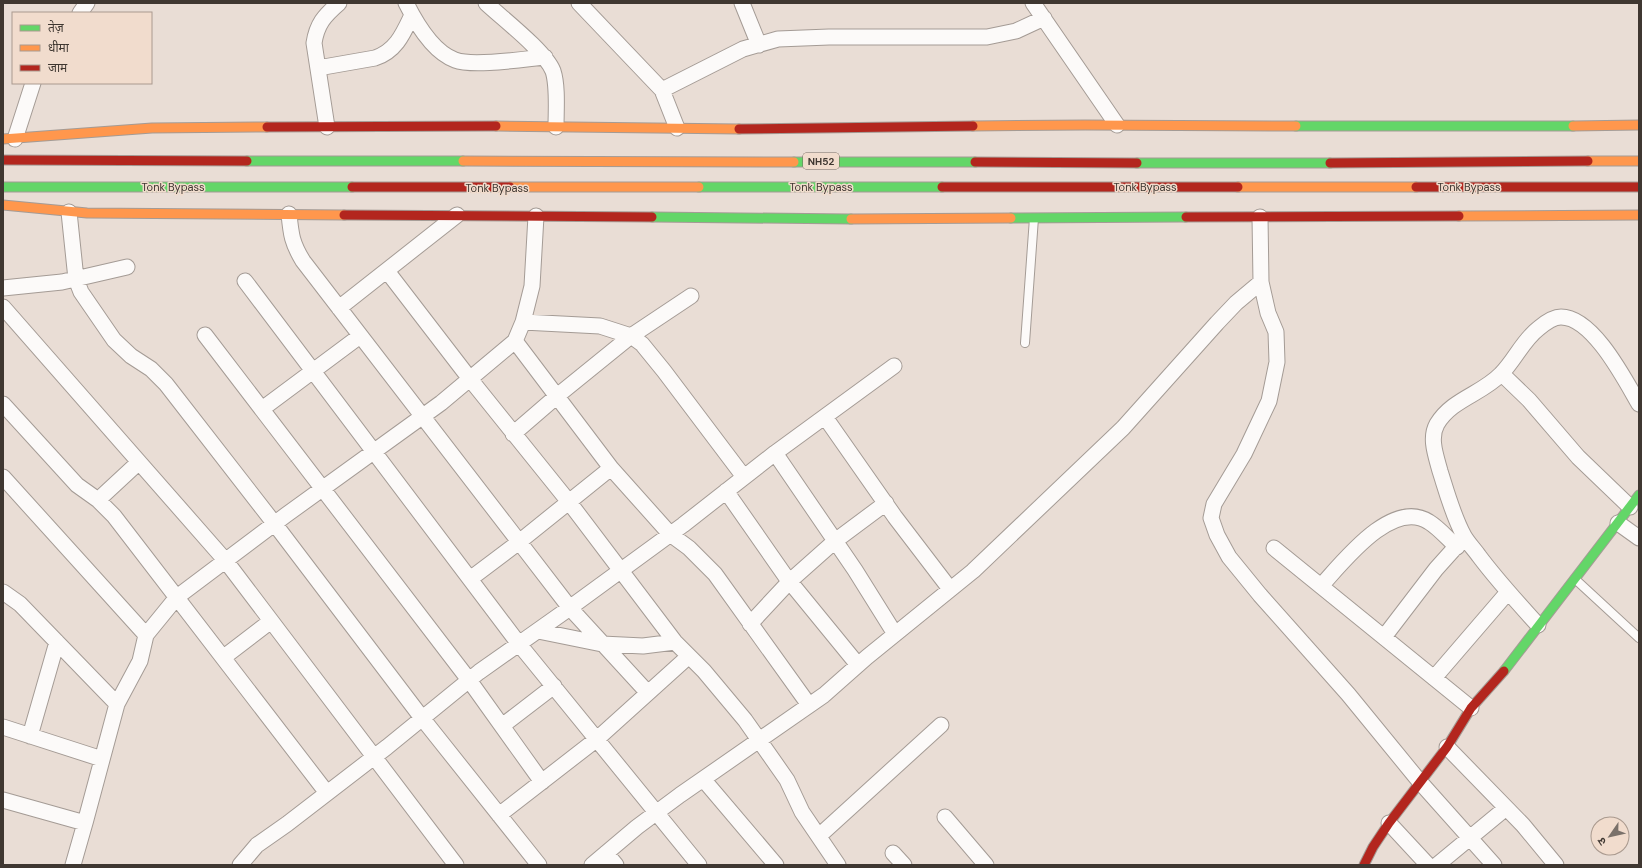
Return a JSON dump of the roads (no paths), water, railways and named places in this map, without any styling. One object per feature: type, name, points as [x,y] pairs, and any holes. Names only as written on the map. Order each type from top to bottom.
[{"type":"main road","points":[[9,139],[152,128],[556,127],[741,129],[1117,125],[1412,127],[1639,125]]},
{"type":"main road","name":"NH52","points":[[3,160],[1349,163],[1639,161]]},
{"type":"main road","name":"Tonk Bypass","points":[[3,187],[1639,187]]},
{"type":"main road","points":[[3,205],[86,213],[883,219],[1639,215]]},
{"type":"main road","points":[[1364,865],[1373,847],[1389,823],[1446,747],[1471,708],[1507,667],[1634,501]]},
{"type":"street","points":[[81,12],[87,3]]},
{"type":"street","points":[[327,127],[314,44],[316,30],[326,15],[339,3]]},
{"type":"street","points":[[486,3],[545,57],[553,72],[556,92],[556,127]]},
{"type":"street","points":[[579,3],[662,90],[677,128]]},
{"type":"street","points":[[742,3],[758,45]]},
{"type":"street","points":[[1033,3],[1117,125]]},
{"type":"street","points":[[318,68],[383,56],[398,43],[409,9]]},
{"type":"street","points":[[409,9],[428,39],[448,57],[456,61],[493,62],[545,57]]},
{"type":"street","points":[[662,90],[743,49],[778,39],[987,37],[1016,31],[1044,18]]},
{"type":"street","points":[[9,139],[33,84]]},
{"type":"street","points":[[69,212],[76,279],[81,292],[114,340],[131,356],[151,369],[166,384],[422,718],[539,865]]},
{"type":"street","points":[[289,214],[291,235],[294,246],[303,261],[570,608],[648,694]]},
{"type":"street","points":[[339,308],[457,215]]},
{"type":"street","points":[[73,865],[117,704],[136,668],[146,635],[177,597],[274,523],[441,403],[514,341],[523,322],[532,286],[536,216]]},
{"type":"street","points":[[1260,217],[1261,282],[1268,313],[1276,332],[1277,362],[1268,401],[1244,454],[1214,504],[1211,518],[1215,530],[1229,557],[1260,595],[1348,694],[1420,782],[1494,865]]},
{"type":"street","points":[[3,288],[62,282],[127,267]]},
{"type":"street","points":[[387,270],[513,434],[569,502],[674,642],[704,670],[759,740],[787,780],[802,812],[838,865]]},
{"type":"street","points":[[245,281],[519,644],[699,865]]},
{"type":"street","points":[[592,865],[657,812],[824,695],[895,634],[973,571],[1123,428],[1217,323],[1236,303],[1261,282]]},
{"type":"street","points":[[513,434],[556,396],[631,336],[691,296]]},
{"type":"street","points":[[3,307],[225,560],[456,865]]},
{"type":"street","points":[[1461,542],[1453,510],[1436,456],[1433,440],[1436,425],[1446,412],[1502,374],[1531,336],[1553,319],[1561,317],[1572,320],[1585,328],[1596,338],[1614,361],[1639,404]]},
{"type":"street","points":[[523,322],[600,326],[631,336],[642,344],[664,371],[744,477]]},
{"type":"street","points":[[205,335],[469,680],[542,782]]},
{"type":"street","points":[[262,409],[360,336]]},
{"type":"street","points":[[514,341],[611,468],[670,534],[689,548],[715,574],[810,705]]},
{"type":"street","points":[[240,865],[257,845],[374,757],[469,680],[620,572],[726,492],[774,453],[894,366]]},
{"type":"street","points":[[1502,374],[1528,400],[1578,457],[1634,501]]},
{"type":"street","points":[[3,404],[77,485],[98,500],[114,516],[224,657],[327,793]]},
{"type":"street","points":[[825,417],[886,504],[950,590]]},
{"type":"street","points":[[774,453],[855,570],[895,634]]},
{"type":"street","points":[[98,500],[139,462]]},
{"type":"street","points":[[470,579],[519,542],[611,468]]},
{"type":"street","points":[[3,477],[146,635]]},
{"type":"street","points":[[726,492],[790,581],[858,665]]},
{"type":"street","points":[[750,624],[790,581],[835,541],[886,504]]},
{"type":"street","points":[[1321,586],[1354,550],[1377,530],[1399,518],[1412,516],[1429,521],[1461,542],[1538,625]]},
{"type":"street","points":[[1618,523],[1639,538]]},
{"type":"street","points":[[1384,637],[1436,569],[1461,542]]},
{"type":"street","points":[[1274,548],[1471,708]]},
{"type":"street","points":[[3,592],[20,604],[117,704]]},
{"type":"street","points":[[1434,678],[1508,592]]},
{"type":"street","points":[[224,657],[271,621]]},
{"type":"street","points":[[538,631],[602,644],[643,646],[674,642]]},
{"type":"street","points":[[30,736],[57,642]]},
{"type":"street","points":[[499,814],[597,739],[689,656]]},
{"type":"street","points":[[502,726],[554,686]]},
{"type":"street","points":[[819,836],[941,725]]},
{"type":"street","points":[[3,727],[102,759]]},
{"type":"street","points":[[1446,747],[1523,825],[1552,864]]},
{"type":"street","points":[[703,779],[776,865]]},
{"type":"street","points":[[3,800],[85,823]]},
{"type":"street","points":[[1437,865],[1506,808]]},
{"type":"street","points":[[945,817],[986,865]]},
{"type":"street","points":[[1389,823],[1428,865]]},
{"type":"street","points":[[606,853],[616,865]]},
{"type":"street","points":[[893,853],[904,865]]},
{"type":"lane","points":[[1025,343],[1034,218]]},
{"type":"lane","points":[[1575,578],[1639,638]]}]
